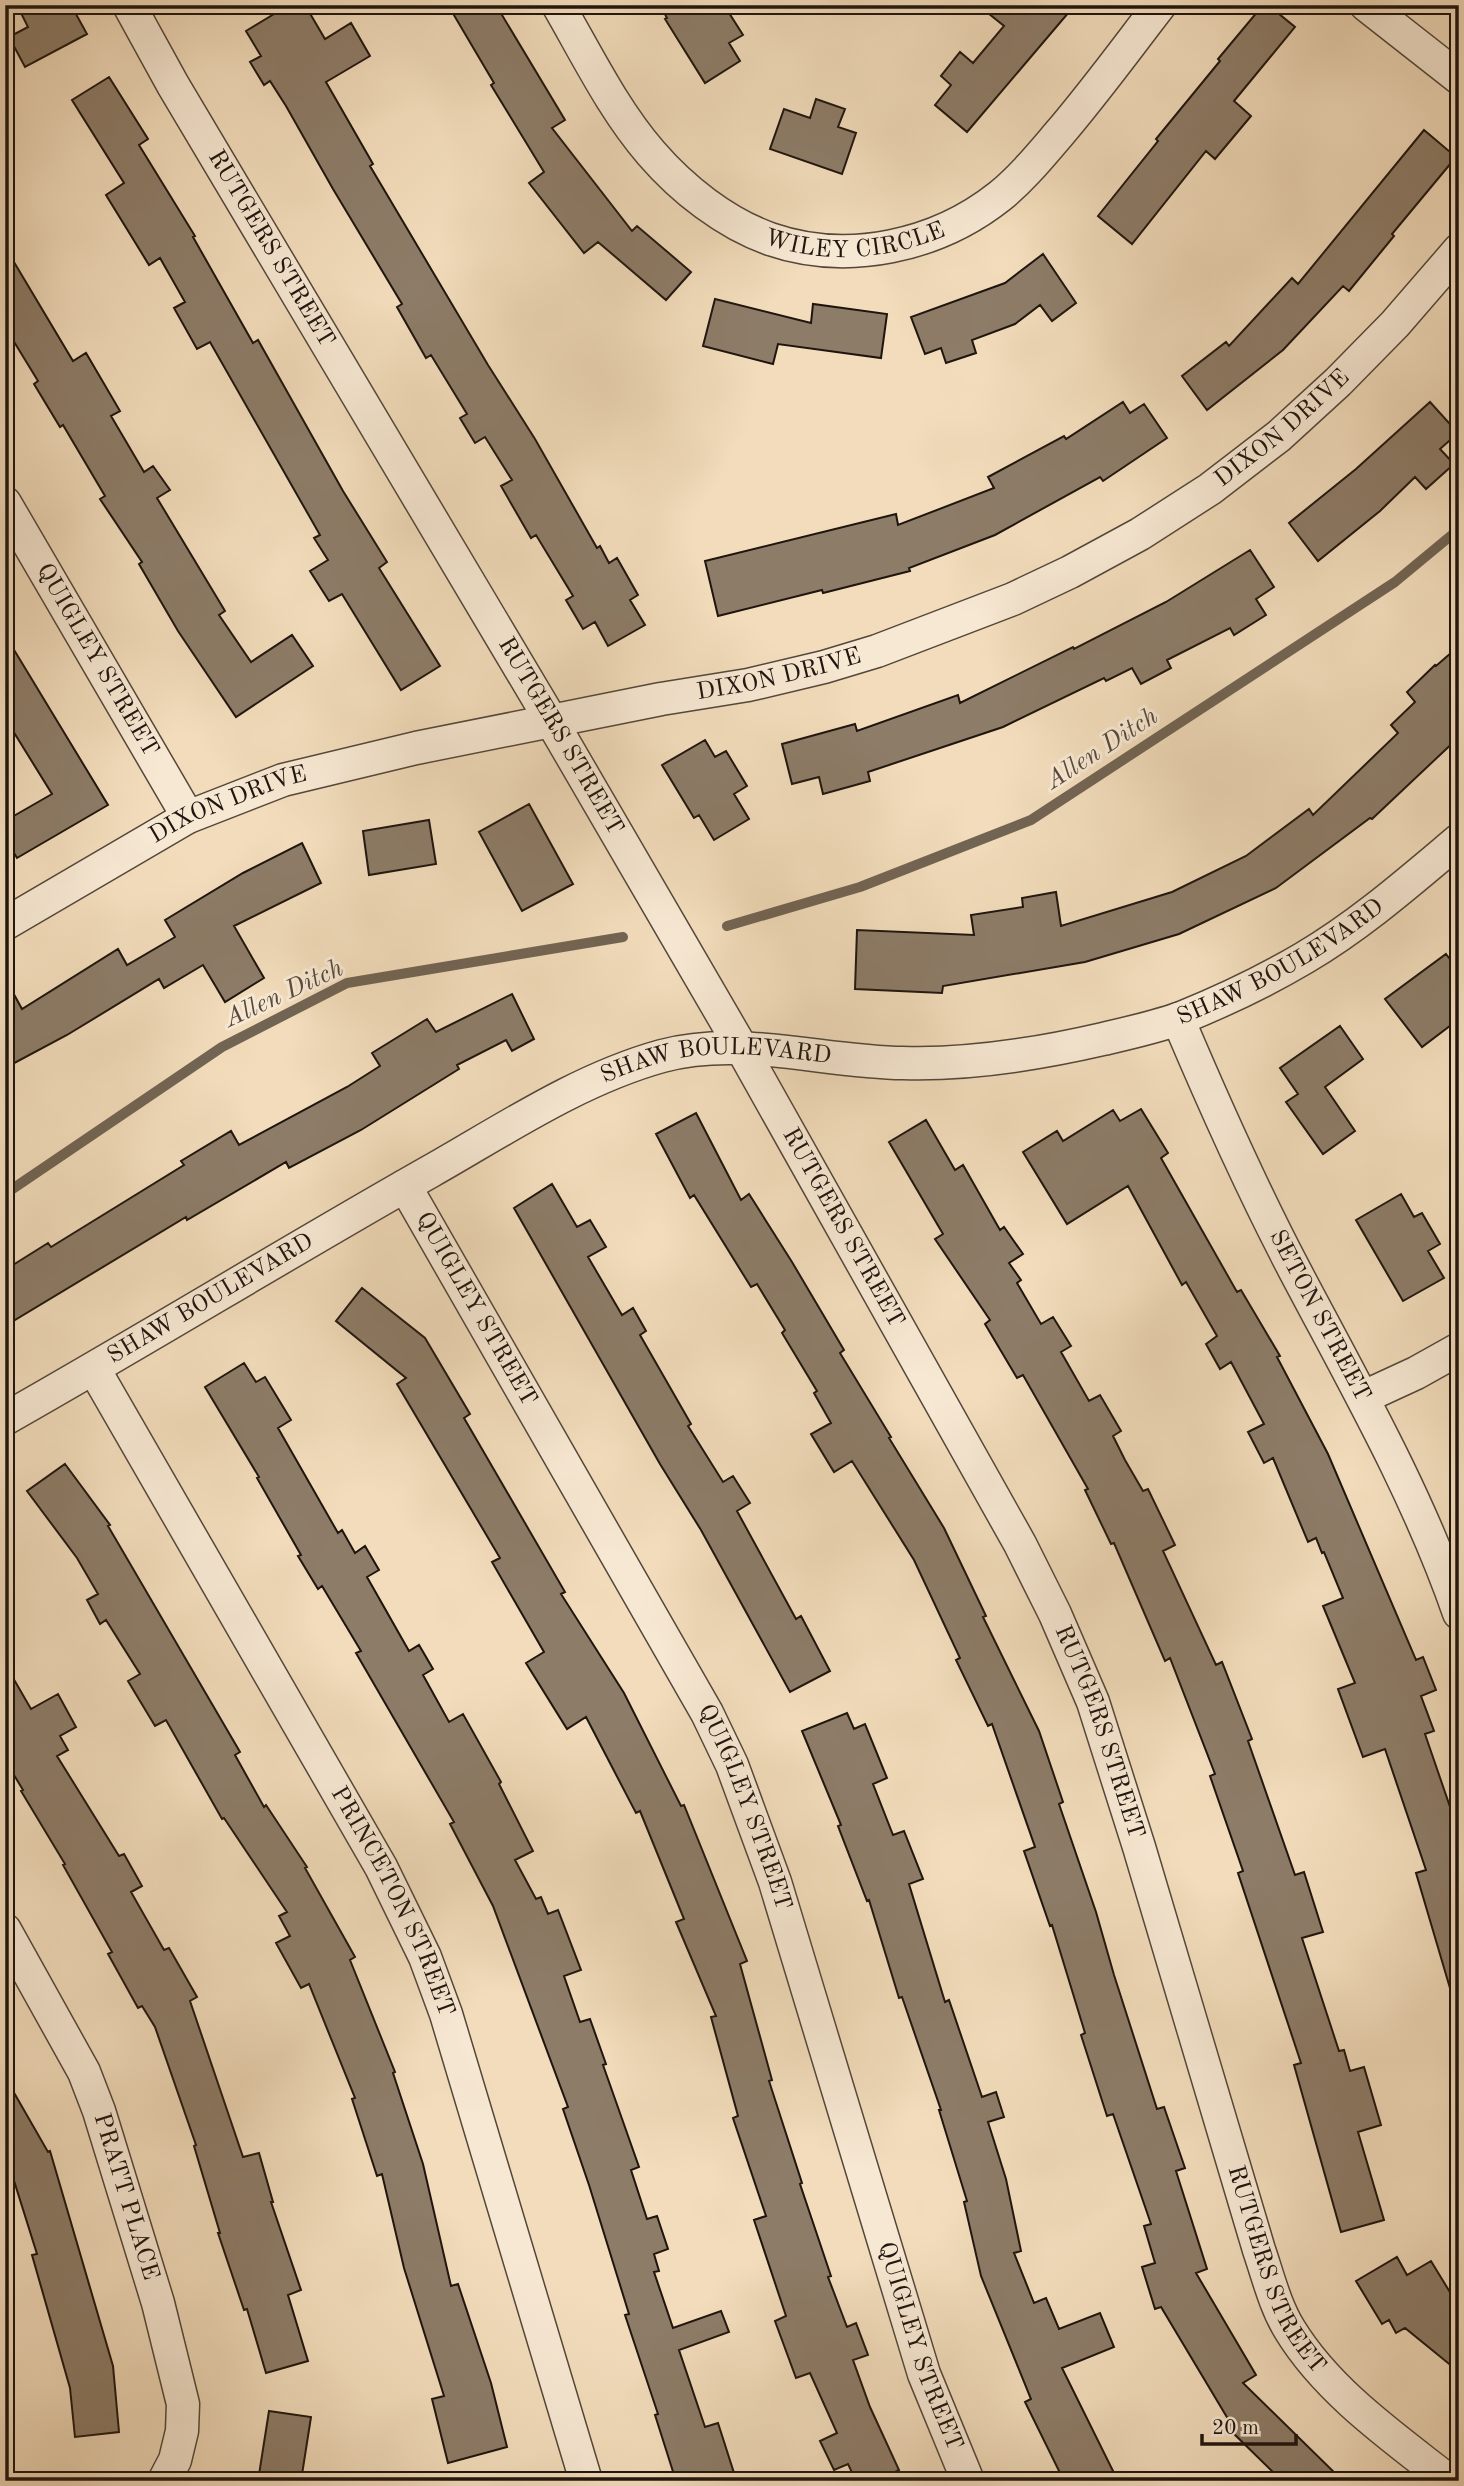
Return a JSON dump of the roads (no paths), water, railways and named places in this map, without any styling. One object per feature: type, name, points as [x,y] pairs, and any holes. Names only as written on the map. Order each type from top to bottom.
[{"type":"street","name":"RUTGERS STREET","points":[[129,5],[180,97],[741,1047],[1020,1544],[1093,1702],[1259,2250],[1289,2329],[1310,2357],[1346,2396],[1449,2481]]},
{"type":"street","name":"WILEY CIRCLE","points":[[558,5],[622,115],[652,153],[681,182],[722,214],[770,239],[821,250],[855,251],[890,247],[929,237],[967,219],[1001,195],[1032,166],[1075,115],[1160,5]]},
{"type":"street","points":[[1366,5],[1459,78]]},
{"type":"street","name":"DIXON DRIVE","points":[[5,924],[188,817],[283,780],[416,748],[662,699],[748,685],[877,652],[1013,599],[1140,534],[1210,489],[1279,436],[1338,382],[1395,324],[1459,250]]},
{"type":"street","name":"QUIGLEY STREET","points":[[5,503],[188,817]]},
{"type":"street","name":"SHAW BOULEVARD","points":[[5,1419],[585,1084],[660,1056],[694,1049],[741,1047],[855,1061],[958,1062],[1080,1045],[1178,1019],[1236,994],[1307,957],[1376,909],[1459,841]]},
{"type":"street","name":"SETON STREET","points":[[1178,1019],[1227,1135],[1293,1268],[1364,1397],[1411,1496],[1459,1612]]},
{"type":"street","name":"QUIGLEY STREET","points":[[405,1186],[707,1713],[732,1765],[775,1882],[924,2374],[968,2481]]},
{"type":"street","points":[[1364,1397],[1459,1349]]},
{"type":"street","name":"PRINCETON STREET","points":[[94,1368],[381,1867],[425,1957],[446,2014],[586,2481]]},
{"type":"street","name":"PRATT PLACE","points":[[5,1930],[84,2072],[99,2111],[158,2302],[183,2404],[182,2431],[175,2460],[164,2481]]},
{"type":"waterway","name":"Allen Ditch","points":[[727,926],[860,887],[1031,820],[1395,582],[1459,529]]},
{"type":"waterway","name":"Allen Ditch","points":[[5,1194],[222,1047],[347,983],[623,937]]}]
